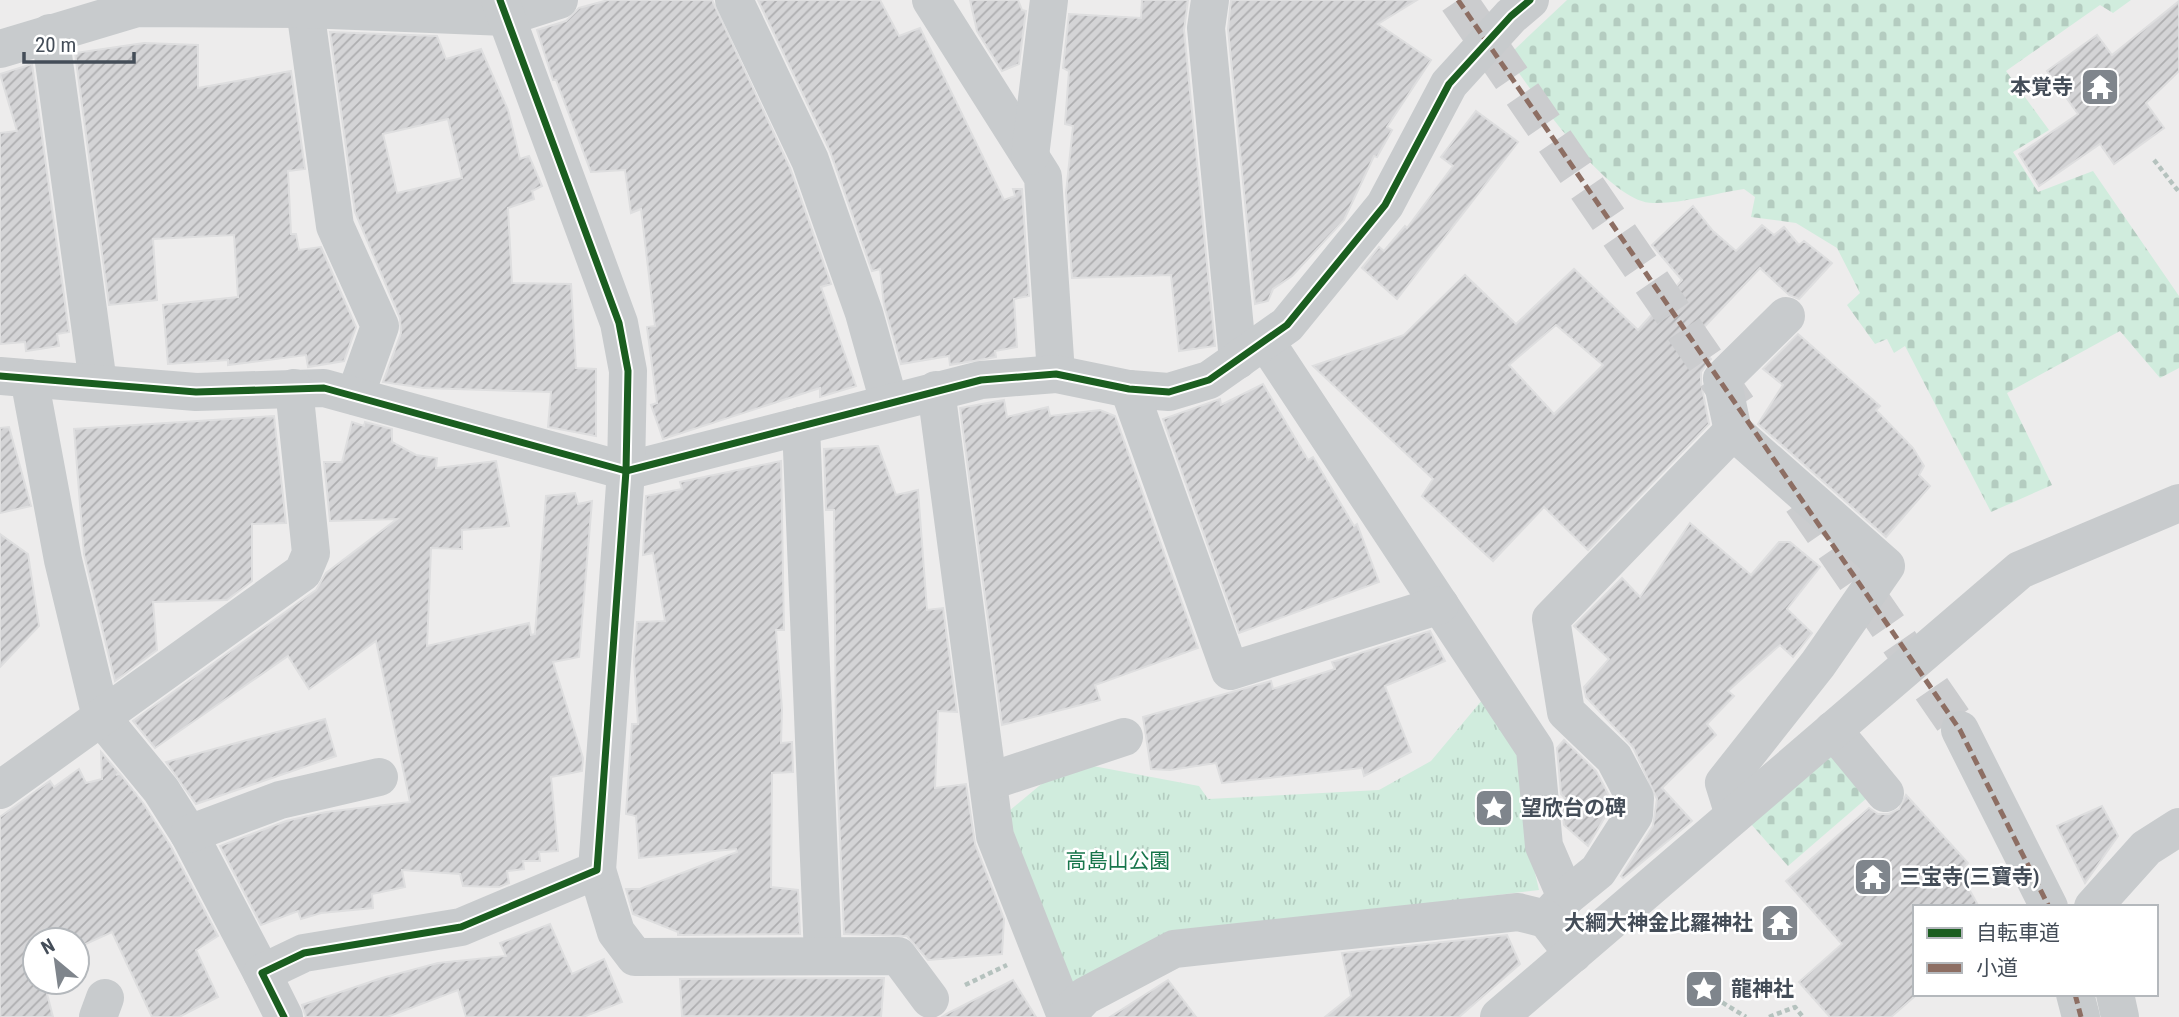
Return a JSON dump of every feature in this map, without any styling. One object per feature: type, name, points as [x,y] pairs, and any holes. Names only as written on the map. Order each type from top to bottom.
[{"type":"street","points":[[0,49],[137,8],[222,4],[305,9],[503,8],[559,0]]},
{"type":"street","points":[[734,0],[810,160],[864,313],[889,402]]},
{"type":"street","points":[[931,0],[1043,177],[1056,374]]},
{"type":"street","points":[[1030,156],[1049,0]]},
{"type":"street","points":[[936,390],[995,836],[1065,1017],[1085,996],[1174,948],[1556,908],[1598,871],[1634,815],[1634,799],[1614,758],[1548,723],[1440,605],[1252,351],[1206,28],[1210,0]]},
{"type":"street","points":[[284,1017],[189,834],[161,790],[101,717],[15,377],[196,392],[324,387],[626,471],[981,380],[1056,374],[1129,389],[1169,393],[1209,380],[1287,325],[1385,205],[1449,84],[1511,16],[1530,0]]},
{"type":"street","points":[[503,8],[619,323],[628,371],[626,471],[597,870],[617,932],[635,957],[898,956],[930,999]]},
{"type":"street","points":[[305,9],[335,226],[380,326],[355,396]]},
{"type":"street","points":[[50,33],[98,383]]},
{"type":"street","points":[[1734,815],[1724,783],[1818,664],[1886,566],[1733,431],[1722,379],[1786,316]]},
{"type":"street","points":[[0,790],[303,572],[311,553],[294,388]]},
{"type":"street","points":[[1129,389],[1230,671],[1440,605]]},
{"type":"street","points":[[801,426],[823,956]]},
{"type":"street","points":[[1573,954],[1556,908],[1544,846],[1535,749],[1548,723],[1551,619],[1733,431]]},
{"type":"street","points":[[1499,1017],[2020,570],[2179,503]]},
{"type":"street","points":[[1833,730],[1885,793]]},
{"type":"street","points":[[1960,730],[2048,905]]},
{"type":"street","points":[[988,782],[1124,737]]},
{"type":"street","points":[[189,834],[280,800],[379,777]]},
{"type":"street","points":[[2095,905],[2146,848],[2179,827]]},
{"type":"street","points":[[262,972],[304,953],[461,927],[597,870]]},
{"type":"street","points":[[2076,996],[2081,1017]]},
{"type":"street","points":[[2115,996],[2120,1017]]},
{"type":"path","points":[[2154,160],[2179,192]]},
{"type":"path","points":[[930,999],[1006,967],[1022,906]]},
{"type":"path","points":[[1715,998],[1746,1017]]},
{"type":"path","points":[[1769,1017],[1795,1007],[1802,1017]]},
{"type":"green space","points":[[1567,0],[2131,0],[2113,13],[2100,5],[2006,71],[2049,130],[2013,152],[2038,192],[2093,171],[2179,296],[2179,368],[2160,378],[2120,331],[2007,393],[2052,485],[1991,512],[1905,346],[1894,353],[1887,339],[1875,344],[1847,305],[1860,293],[1837,248],[1796,223],[1751,217],[1755,197],[1744,189],[1664,203],[1635,198],[1616,186],[1595,167],[1555,121],[1510,61],[1513,51]]},
{"type":"green space","name":"高島山公園","points":[[1483,699],[1519,754],[1529,847],[1539,890],[1385,909],[1075,989],[1014,846],[1009,811],[1045,781],[1093,766],[1199,786],[1208,799],[1379,790],[1431,761]]},
{"type":"green space","points":[[1837,746],[1875,791],[1788,866],[1751,824]]},
{"type":"building","points":[[608,0],[712,0],[790,168],[831,284],[821,287],[856,386],[820,397],[820,388],[663,439],[651,405],[657,403],[647,327],[655,326],[641,209],[631,213],[625,170],[591,172],[556,80],[553,80],[537,30],[566,21],[579,8]]},
{"type":"building","points":[[758,0],[880,0],[899,36],[920,28],[1004,200],[1015,196],[1013,189],[1022,189],[1029,296],[1014,299],[1017,347],[995,351],[996,357],[950,365],[949,356],[901,364],[884,305],[880,269],[872,271],[830,151]]},
{"type":"building","points":[[970,0],[1018,0],[1022,10],[1026,11],[1019,64],[1002,71],[977,31]]},
{"type":"building","points":[[1142,0],[1188,0],[1184,30],[1215,346],[1179,351],[1171,275],[1072,278],[1066,193],[1073,126],[1065,124],[1069,71],[1063,68],[1069,14],[1141,18]]},
{"type":"building","points":[[1231,0],[1417,0],[1378,24],[1431,60],[1387,127],[1392,130],[1377,157],[1374,156],[1344,220],[1292,276],[1273,289],[1268,301],[1255,304],[1228,29]]},
{"type":"building","points":[[2179,1],[2179,71],[2146,103],[2164,128],[2114,164],[2100,144],[2039,186],[2019,154],[2078,114],[2047,71],[2097,35],[2112,55]]},
{"type":"building","points":[[330,32],[437,36],[446,59],[481,49],[508,110],[520,159],[529,156],[542,186],[532,191],[534,199],[508,208],[512,283],[571,284],[576,368],[596,369],[596,436],[548,427],[551,392],[424,388],[383,382],[401,333],[400,318],[355,212]],"holes":[[[448,119],[462,178],[397,193],[383,134]]]},
{"type":"building","points":[[144,43],[198,45],[198,88],[291,71],[305,169],[288,171],[291,234],[296,234],[299,250],[321,247],[356,327],[344,361],[308,367],[306,355],[228,365],[228,360],[168,364],[163,305],[238,297],[234,235],[153,239],[157,300],[109,305],[75,53]]},
{"type":"building","points":[[32,64],[69,332],[57,334],[59,346],[26,351],[25,342],[0,344],[0,133],[17,131],[0,74]]},
{"type":"building","points":[[1476,111],[1518,142],[1397,299],[1362,268],[1379,247],[1384,251],[1405,226],[1407,228],[1453,166],[1441,157]]},
{"type":"building","points":[[1693,206],[1713,231],[1736,251],[1762,225],[1774,235],[1784,227],[1799,245],[1804,241],[1832,263],[1799,299],[1789,295],[1760,268],[1691,341],[1711,359],[1701,372],[1709,424],[1588,550],[1544,507],[1493,561],[1422,496],[1433,479],[1313,366],[1404,335],[1465,275],[1516,324],[1574,269],[1638,330],[1682,280],[1652,245]],"holes":[[[1556,325],[1603,365],[1554,414],[1509,365]]]},
{"type":"building","points":[[1798,334],[1880,406],[1876,410],[1913,448],[1924,466],[1919,475],[1930,486],[1886,537],[1758,424],[1783,385],[1763,369]]},
{"type":"building","points":[[1263,384],[1308,460],[1313,457],[1354,526],[1357,524],[1379,582],[1239,633],[1163,419],[1220,399],[1221,405]]},
{"type":"building","points":[[1004,400],[1007,417],[1048,407],[1050,416],[1100,410],[1115,416],[1198,648],[1095,685],[1100,700],[1002,725],[960,408]]},
{"type":"building","points":[[274,416],[286,523],[252,524],[252,581],[227,600],[153,602],[157,650],[115,681],[84,554],[74,429]]},
{"type":"building","points":[[352,422],[364,426],[365,422],[392,429],[392,442],[416,455],[437,458],[436,468],[496,461],[509,526],[462,530],[462,549],[431,548],[427,646],[529,623],[531,635],[535,634],[546,496],[575,493],[578,504],[592,501],[579,657],[553,662],[583,758],[582,771],[551,777],[558,851],[539,852],[540,861],[523,861],[524,869],[507,871],[509,883],[499,887],[463,886],[460,874],[402,870],[405,887],[372,894],[373,908],[321,913],[301,919],[298,911],[261,925],[220,846],[286,821],[326,812],[410,802],[376,641],[309,689],[288,656],[155,748],[133,721],[316,590],[326,573],[397,519],[330,521],[324,462],[342,462]]},
{"type":"building","points":[[9,427],[31,506],[0,513],[0,428]]},
{"type":"building","points":[[878,446],[896,495],[918,490],[927,610],[943,608],[957,712],[938,711],[935,788],[966,784],[975,844],[1004,919],[1002,954],[928,960],[907,936],[844,934],[836,742],[834,510],[826,510],[824,449]]},
{"type":"building","points":[[781,461],[784,630],[776,630],[782,709],[781,743],[792,742],[793,772],[772,773],[771,887],[798,890],[800,934],[678,935],[678,932],[633,914],[626,889],[640,889],[737,852],[736,849],[639,858],[636,816],[626,814],[632,724],[638,724],[634,660],[637,622],[665,621],[653,553],[643,555],[646,496],[682,489],[680,482]]},
{"type":"building","points":[[1690,523],[1751,575],[1779,542],[1790,542],[1820,567],[1787,609],[1812,633],[1793,657],[1780,645],[1728,691],[1734,696],[1707,724],[1716,735],[1662,788],[1692,821],[1623,878],[1621,876],[1653,826],[1657,799],[1633,747],[1586,697],[1584,687],[1609,659],[1574,626],[1622,578],[1640,597]]},
{"type":"building","points":[[0,534],[28,554],[39,626],[0,667]]},
{"type":"building","points":[[1430,631],[1445,661],[1385,686],[1411,752],[1364,776],[1362,768],[1222,783],[1216,763],[1170,770],[1151,769],[1143,717],[1271,681],[1273,689],[1335,669],[1332,662]]},
{"type":"building","points":[[325,719],[336,756],[196,804],[166,762]]},
{"type":"building","points":[[1564,740],[1596,771],[1613,803],[1588,846],[1564,825],[1562,803],[1565,798],[1561,794],[1557,748]]},
{"type":"building","points":[[101,752],[119,773],[116,775],[120,774],[143,803],[170,845],[218,936],[196,950],[218,997],[179,1017],[152,1017],[112,932],[91,942],[91,926],[21,926],[21,996],[48,996],[53,1017],[0,1017],[0,817],[50,781],[54,787],[79,769],[86,783],[102,779]]},
{"type":"building","name":"三宝寺(三寶寺)","points":[[1906,795],[1968,863],[1960,873],[1978,905],[1913,905],[1915,996],[1891,1017],[1830,1017],[1799,982],[1842,944],[1786,881],[1869,808],[1878,814],[1889,814],[1899,809]]},
{"type":"building","points":[[2102,806],[2118,836],[2085,883],[2057,826]]},
{"type":"building","points":[[550,924],[572,974],[604,959],[622,1002],[583,1017],[466,1017],[458,990],[387,1017],[306,1017],[302,1005],[382,978],[438,963],[506,956],[500,943]]},
{"type":"building","points":[[1507,935],[1520,964],[1459,1017],[1325,1017],[1351,996],[1342,953]]},
{"type":"building","points":[[884,978],[881,1017],[682,1016],[680,979]]},
{"type":"building","points":[[1013,980],[1036,1017],[942,1017],[946,1014]]},
{"type":"building","points":[[1168,980],[1196,1017],[1110,1017]]},
{"type":"tunnel","points":[[1458,0],[1738,408]]},
{"type":"tunnel","points":[[1802,501],[1960,730]]},
{"type":"marked path","points":[[1458,0],[1960,730],[2048,905]]},
{"type":"marked path","points":[[2076,996],[2081,1017]]},
{"type":"cycle path","points":[[284,1017],[262,973],[304,953],[461,927],[597,870],[626,471],[628,371],[619,323],[500,0]]},
{"type":"cycle path","points":[[0,376],[196,392],[324,388],[626,471],[981,380],[1056,374],[1129,389],[1169,392],[1209,380],[1287,325],[1385,205],[1449,84],[1511,16],[1530,0]]},
{"type":"place","name":"本覚寺","points":[[2100,87]]},
{"type":"place","name":"望欣台の碑","points":[[1494,808]]},
{"type":"place","name":"三宝寺(三寶寺)","points":[[1873,877]]},
{"type":"place","name":"大綱大神金比羅神社","points":[[1780,923]]},
{"type":"place","name":"龍神社","points":[[1704,989]]}]
